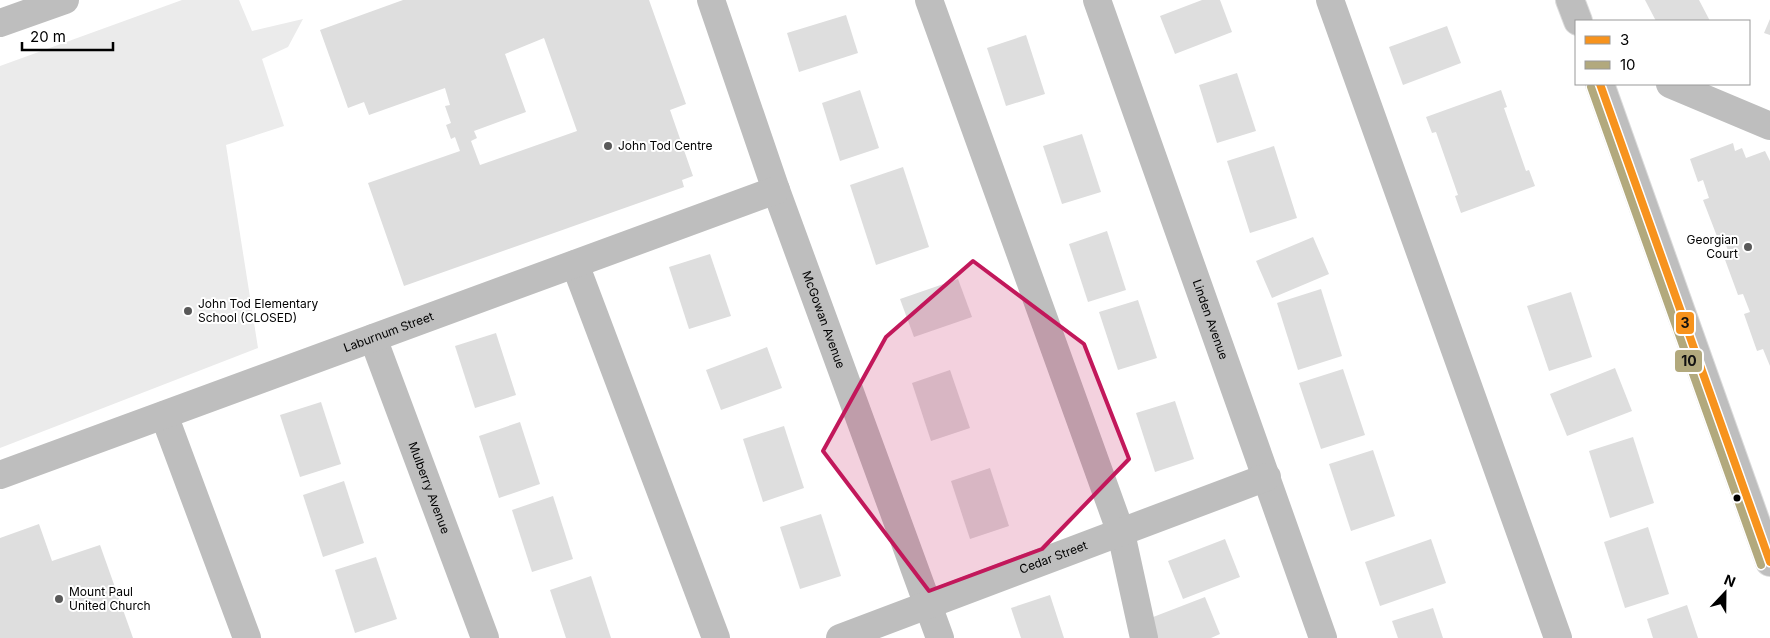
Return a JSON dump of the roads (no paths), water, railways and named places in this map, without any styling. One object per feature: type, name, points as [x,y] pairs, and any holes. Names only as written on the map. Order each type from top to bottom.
[{"type":"street","points":[[0,23],[65,0]]},
{"type":"street","name":"McGowan Avenue","points":[[711,0],[776,190],[940,638]]},
{"type":"street","points":[[929,0],[1121,532],[1144,638]]},
{"type":"street","name":"Linden Avenue","points":[[1097,0],[1323,638]]},
{"type":"street","points":[[1330,0],[1558,638]]},
{"type":"street","points":[[1570,0],[1578,20]]},
{"type":"street","points":[[1600,85],[1763,525],[1770,562]]},
{"type":"street","points":[[1672,85],[1770,126]]},
{"type":"street","name":"Laburnum Street","points":[[0,475],[776,190]]},
{"type":"street","points":[[575,264],[716,638]]},
{"type":"street","name":"Mulberry Avenue","points":[[373,338],[485,638]]},
{"type":"street","points":[[164,415],[247,638]]},
{"type":"street","name":"Cedar Street","points":[[840,638],[1266,477]]},
{"type":"place","name":"John Tod Centre","points":[[608,146]]},
{"type":"place","name":"Georgian Court","points":[[1748,247]]},
{"type":"place","name":"John Tod Elementary School (CLOSED)","points":[[188,311]]},
{"type":"place","name":"Mount Paul United Church","points":[[59,599]]}]
